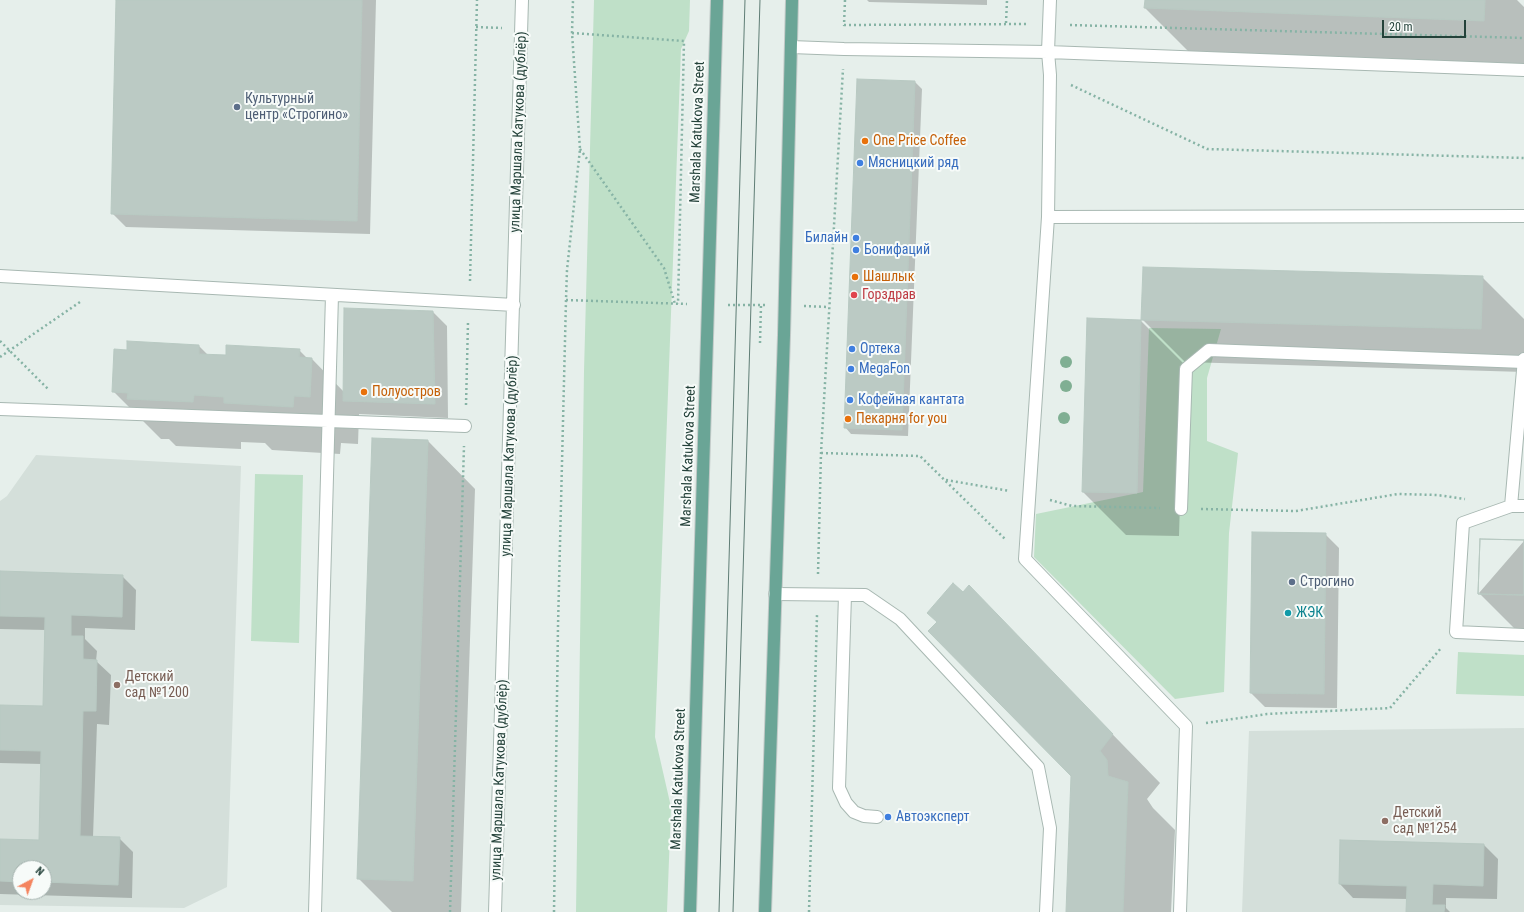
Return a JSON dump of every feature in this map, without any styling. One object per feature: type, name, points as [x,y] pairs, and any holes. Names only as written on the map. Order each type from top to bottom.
[{"type":"main road","name":"Marshala Katukova Street","points":[[690,912],[717,0]]},
{"type":"main road","points":[[765,912],[792,0]]},
{"type":"street","name":"улица Маршала Катукова (дублёр)","points":[[496,912],[522,0]]},
{"type":"street","points":[[1050,0],[1048,52],[1050,75],[1048,217],[1025,559],[1186,726],[1180,912]]},
{"type":"street","points":[[791,47],[1048,52],[1524,70]]},
{"type":"street","points":[[1048,217],[1524,216]]},
{"type":"street","points":[[0,276],[514,305]]},
{"type":"street","points":[[315,912],[332,295]]},
{"type":"street","points":[[1181,509],[1186,369],[1209,350],[1524,362]]},
{"type":"street","points":[[1511,506],[1524,358]]},
{"type":"street","points":[[0,410],[465,426]]},
{"type":"street","points":[[1524,506],[1511,506],[1463,523],[1456,632],[1524,635]]},
{"type":"street","points":[[775,594],[865,595],[900,619],[1038,767],[1050,828],[1046,912]]},
{"type":"street","points":[[845,595],[839,788],[846,803],[854,812],[864,816],[877,817]]},
{"type":"path","points":[[450,912],[477,0]]},
{"type":"path","points":[[554,912],[558,626],[567,270],[580,149],[572,33],[573,0]]},
{"type":"path","points":[[845,0],[844,25],[1006,23],[1524,38]]},
{"type":"path","points":[[1006,23],[1007,0]]},
{"type":"path","points":[[572,33],[684,41],[677,304]]},
{"type":"path","points":[[809,912],[821,453],[843,69],[851,69]]},
{"type":"path","points":[[1050,75],[1207,149],[1524,158]]},
{"type":"path","points":[[580,149],[664,268],[677,304]]},
{"type":"path","points":[[0,357],[110,282]]},
{"type":"path","points":[[566,300],[677,304],[830,306]]},
{"type":"path","points":[[760,343],[761,305]]},
{"type":"path","points":[[0,341],[70,412]]},
{"type":"path","points":[[821,453],[920,456],[1025,559]]},
{"type":"path","points":[[1398,494],[1437,495]]},
{"type":"path","points":[[1186,726],[1268,714],[1390,708],[1456,632]]},
{"type":"shaded area","name":"Детский сад №1200","points":[[36,455],[241,466],[227,887],[184,908],[0,905],[0,501],[7,496]]},
{"type":"shaded area","name":"Детский сад №1254","points":[[1524,728],[1524,912],[1242,912],[1249,731]]},
{"type":"green space","points":[[594,0],[690,0],[689,31],[681,49],[655,737],[671,807],[667,912],[576,912],[584,371]]},
{"type":"green space","points":[[1149,328],[1221,329],[1207,378],[1207,441],[1238,453],[1229,533],[1224,692],[1175,699],[1034,557],[1036,514],[1143,492]]},
{"type":"green space","points":[[255,474],[303,475],[299,643],[251,641]]},
{"type":"green space","points":[[1458,652],[1524,655],[1524,696],[1456,694]]},
{"type":"building","name":"Культурный центр «Строгино»","points":[[116,0],[362,0],[357,221],[111,214]]},
{"type":"building","points":[[1145,0],[1485,0],[1484,21],[1144,8]]},
{"type":"building","points":[[857,79],[915,81],[902,430],[844,428]]},
{"type":"building","points":[[1143,267],[1483,276],[1481,329],[1141,320]]},
{"type":"building","points":[[344,308],[433,311],[435,404],[343,401]]},
{"type":"building","points":[[1087,318],[1141,320],[1137,493],[1082,492]]},
{"type":"building","points":[[127,341],[199,345],[199,354],[226,355],[226,345],[300,349],[299,357],[312,358],[310,397],[294,396],[293,407],[224,403],[224,397],[194,395],[193,402],[127,399],[128,393],[112,392],[114,349],[127,350]]},
{"type":"building","points":[[372,438],[428,440],[413,881],[357,879]]},
{"type":"building","name":"ЖЭК","points":[[1252,532],[1326,533],[1324,694],[1250,693]]},
{"type":"building","points":[[1480,539],[1524,540],[1524,595],[1478,594]]},
{"type":"building","points":[[1480,539],[1524,540],[1524,595],[1478,594]]},
{"type":"building","points":[[0,571],[123,575],[122,617],[71,615],[71,636],[83,636],[83,659],[97,660],[96,711],[83,711],[80,836],[120,837],[118,885],[52,882],[52,860],[12,860],[12,882],[0,881],[0,839],[39,840],[41,751],[0,750],[0,705],[43,706],[45,617],[0,616]]},
{"type":"building","points":[[953,583],[963,592],[969,585],[1113,734],[1100,751],[1107,760],[1108,776],[1128,782],[1123,912],[1066,912],[1071,776],[928,631],[937,622],[927,613]]},
{"type":"building","points":[[1340,840],[1484,844],[1483,886],[1433,884],[1432,905],[1445,905],[1444,912],[1406,912],[1407,886],[1339,884]]},
{"type":"tram line","points":[[719,912],[745,0]]},
{"type":"tram line","points":[[733,912],[760,0]]},
{"type":"place","name":"Культурный центр «Строгино»","points":[[237,107]]},
{"type":"place","name":"One Price Coffee","points":[[865,141]]},
{"type":"place","name":"Мясницкий ряд","points":[[860,163]]},
{"type":"place","name":"Билайн","points":[[856,238]]},
{"type":"place","name":"Бонифаций","points":[[856,250]]},
{"type":"place","name":"Шашлык","points":[[855,277]]},
{"type":"place","name":"Горздрав","points":[[854,295]]},
{"type":"place","name":"Ортека","points":[[852,349]]},
{"type":"place","name":"MegaFon","points":[[851,369]]},
{"type":"place","name":"Полуостров","points":[[364,392]]},
{"type":"place","name":"Кофейная кантата","points":[[850,400]]},
{"type":"place","name":"Пекарня for you","points":[[848,419]]},
{"type":"place","name":"Строгино","points":[[1292,582]]},
{"type":"place","name":"ЖЭК","points":[[1288,613]]},
{"type":"place","name":"Детский сад №1200","points":[[117,685]]},
{"type":"place","name":"Автоэксперт","points":[[888,817]]},
{"type":"place","name":"Детский сад №1254","points":[[1385,821]]}]
